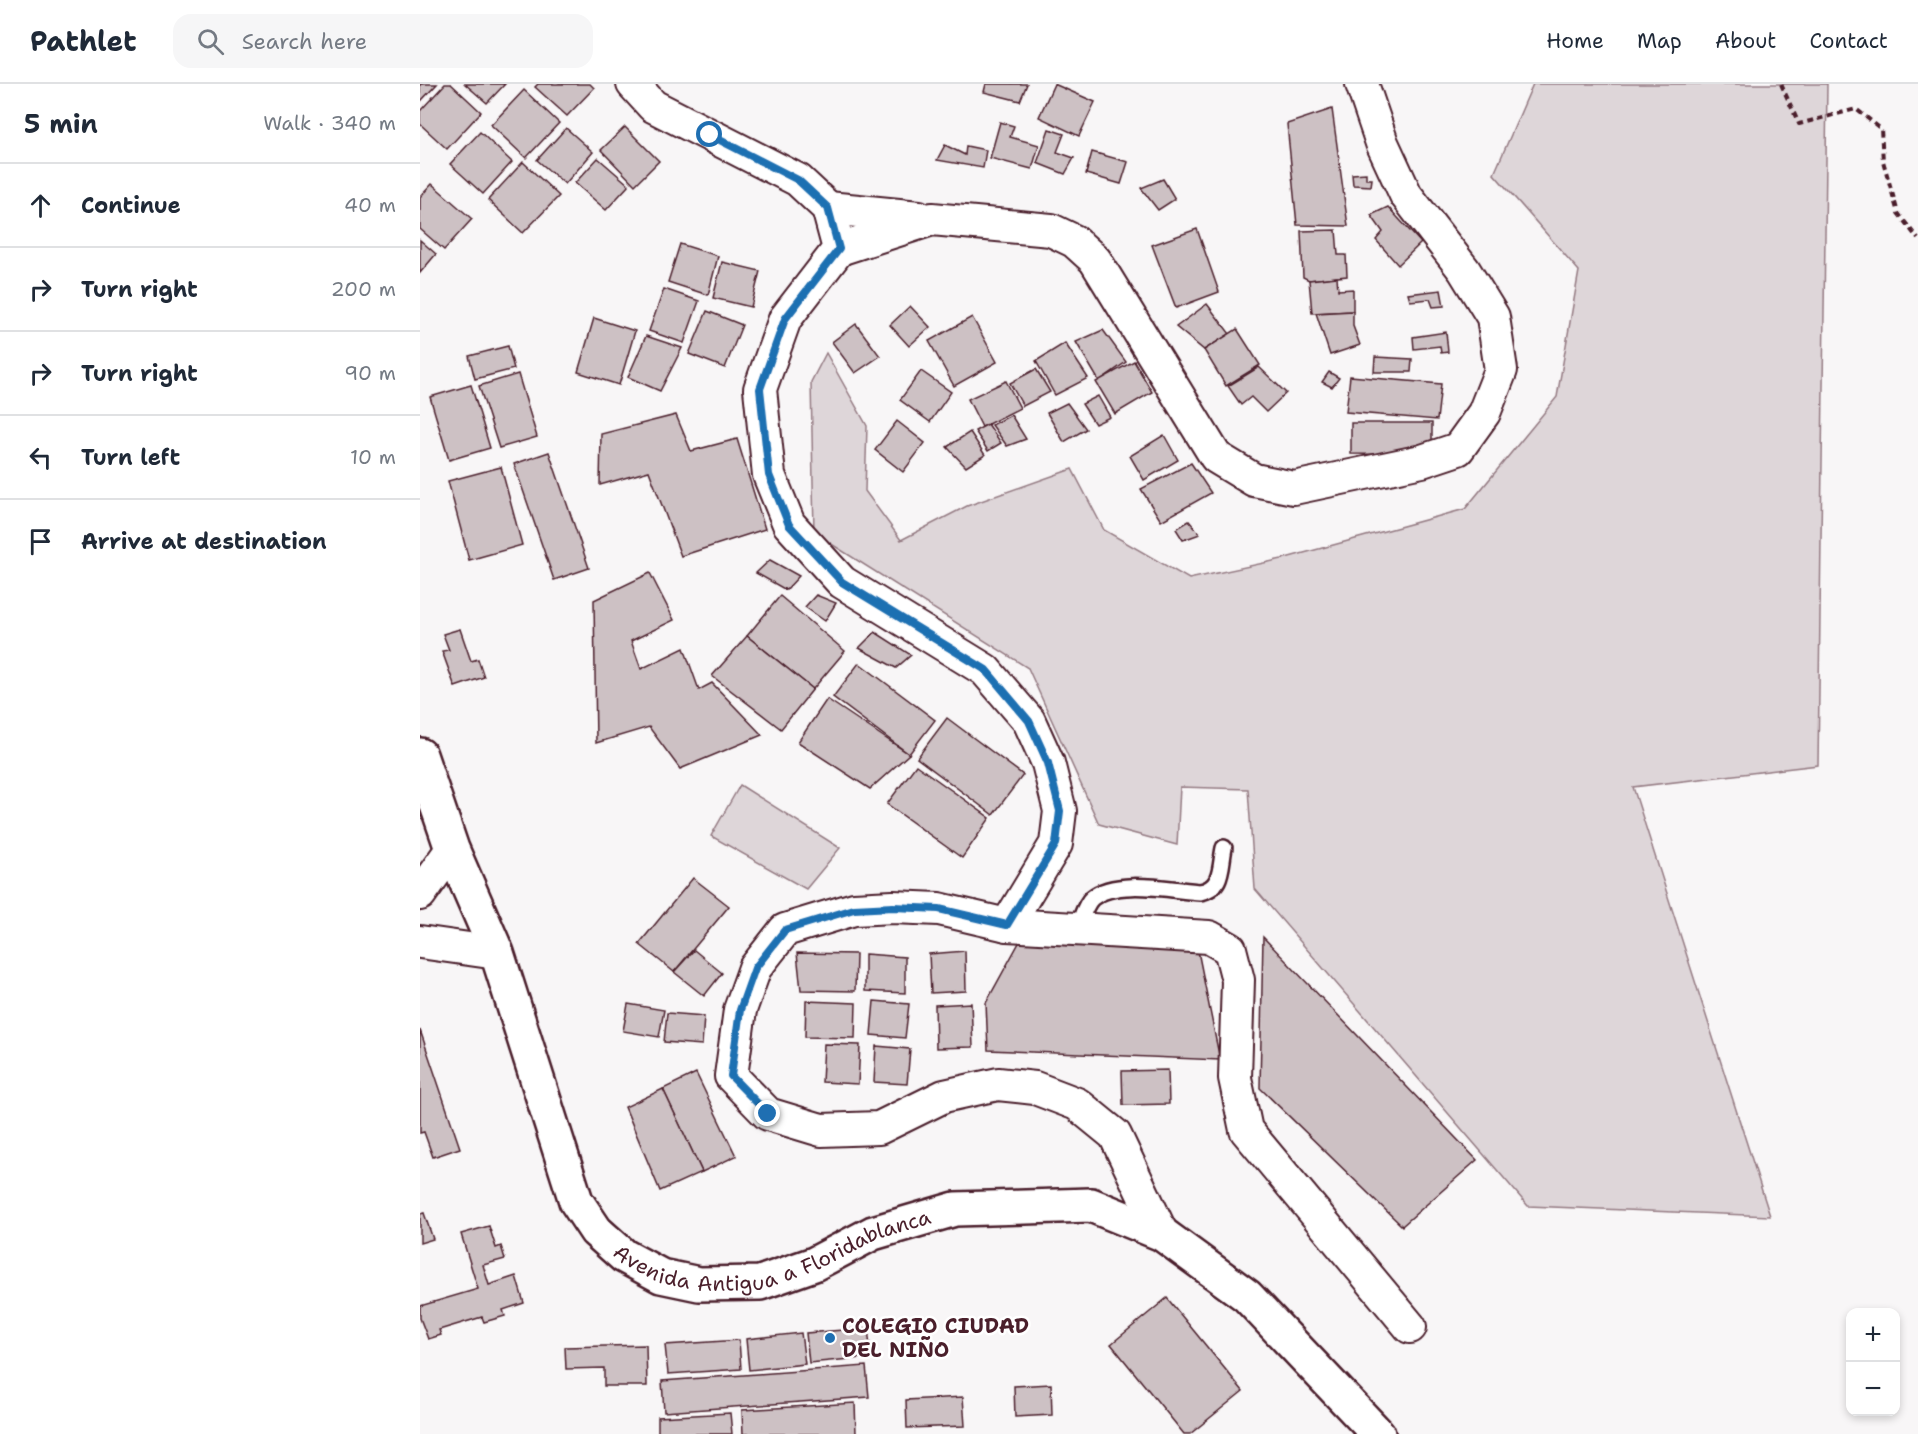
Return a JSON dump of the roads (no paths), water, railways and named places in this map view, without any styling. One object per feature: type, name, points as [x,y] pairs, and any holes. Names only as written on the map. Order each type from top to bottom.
[{"type":"street","points":[[633,84],[653,106],[798,180],[828,208],[839,249]]},
{"type":"street","points":[[828,208],[1051,230],[1074,241],[1095,260],[1216,457],[1254,480],[1294,488],[1422,461],[1458,449],[1484,412],[1501,370],[1493,317],[1464,270],[1407,195],[1382,143],[1362,84]]},
{"type":"street","points":[[932,219],[839,249],[785,319],[760,389],[769,475],[789,525],[842,582],[986,670],[1029,721],[1048,763],[1060,811],[1056,844],[1007,925]]},
{"type":"street","name":"Avenida Antigua a Floridablanca","points":[[420,755],[452,849],[497,953],[576,1201],[596,1231],[624,1256],[661,1276],[699,1284],[760,1283],[814,1264],[873,1233],[955,1209],[1091,1205],[1162,1234],[1247,1296],[1378,1434]]},
{"type":"street","points":[[420,894],[452,849]]},
{"type":"street","points":[[1162,1234],[1115,1135],[1077,1104],[1035,1088],[998,1084],[944,1096],[879,1128],[821,1130],[768,1114],[731,1076],[740,1010],[755,968],[785,930],[854,909],[893,907],[939,909],[1007,925],[1209,937],[1230,949],[1238,980],[1235,1078],[1246,1130],[1410,1327]]},
{"type":"street","points":[[420,942],[497,953]]},
{"type":"lane","points":[[1077,928],[1091,899],[1126,886],[1200,892],[1211,890],[1218,883],[1224,848]]},
{"type":"place","name":"COLEGIO CIUDAD DEL NIÑO","points":[[830,1338]]}]
